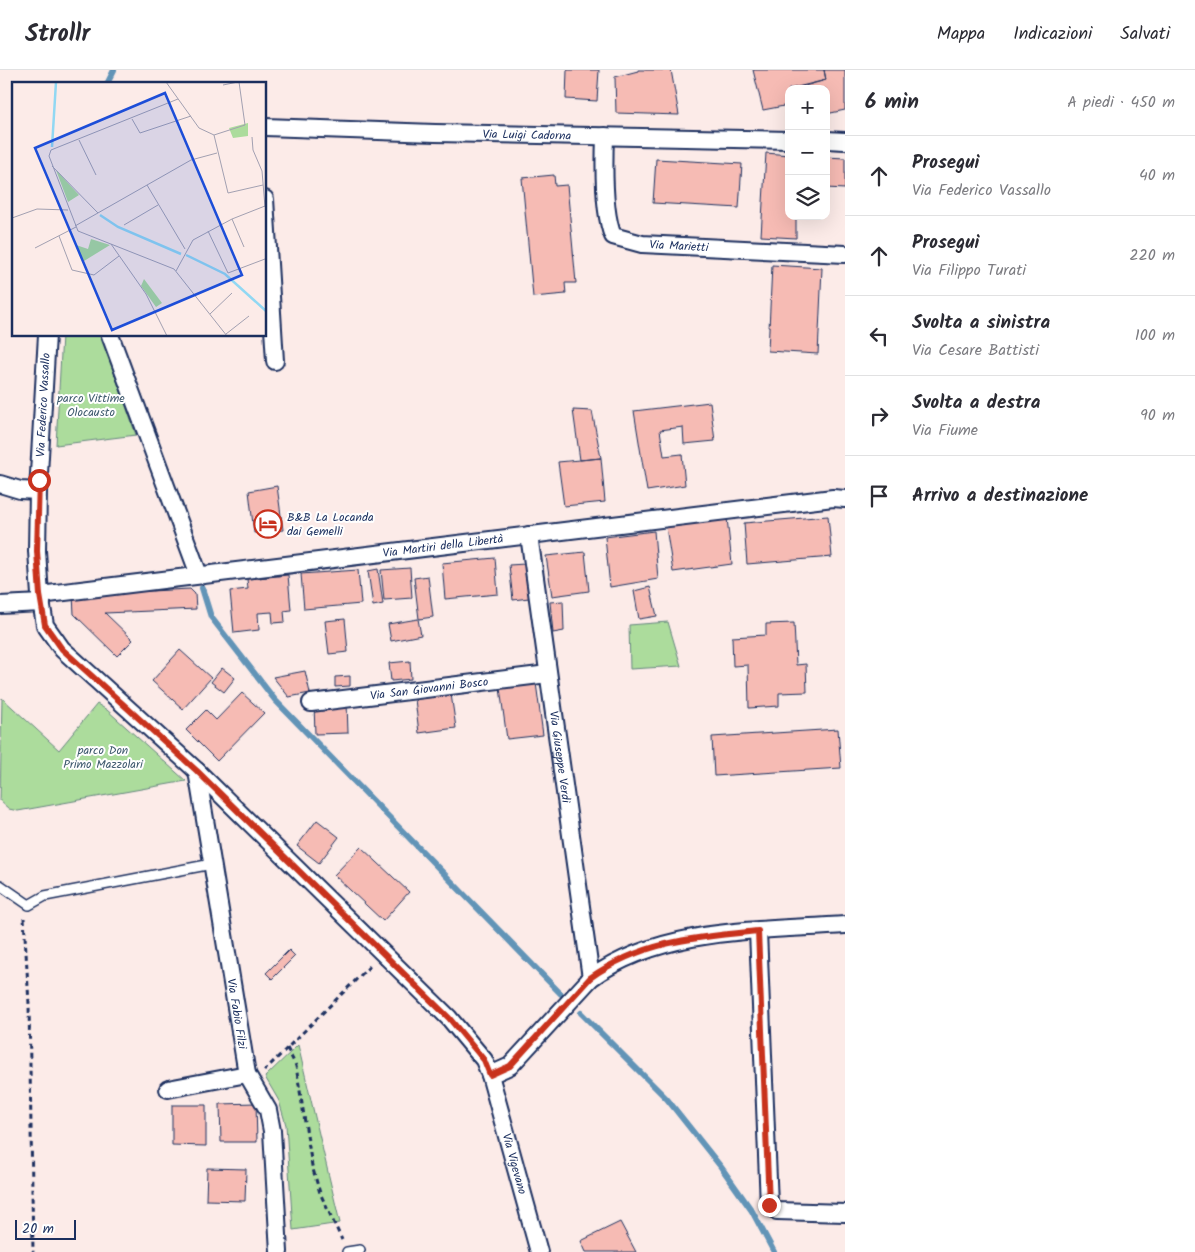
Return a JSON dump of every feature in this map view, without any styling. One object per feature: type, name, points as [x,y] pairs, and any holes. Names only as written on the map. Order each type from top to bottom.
[{"type":"street","name":"Via Luigi Cadorna","points":[[266,127],[785,140]]},
{"type":"street","name":"Via Marietti","points":[[605,136],[604,160],[608,216],[609,225],[614,236],[642,244],[845,254]]},
{"type":"street","points":[[830,140],[845,141]]},
{"type":"street","points":[[266,215],[275,361]]},
{"type":"street","name":"Via Federico Vassallo","points":[[47,336],[38,491],[37,551],[45,625],[62,649],[197,771]]},
{"type":"street","points":[[110,336],[199,575]]},
{"type":"street","points":[[0,484],[20,490],[38,491]]},
{"type":"street","name":"Via Martiri della Libertà","points":[[0,606],[199,575],[839,498]]},
{"type":"street","name":"Via Giuseppe Verdi","points":[[529,535],[590,978]]},
{"type":"street","name":"Via San Giovanni Bosco","points":[[311,703],[548,674]]},
{"type":"street","name":"Via Fabio Filzi","points":[[197,771],[249,1079],[268,1110],[272,1131],[280,1252]]},
{"type":"street","name":"Via Vigevano","points":[[197,771],[454,1024],[484,1060],[490,1075],[539,1252]]},
{"type":"street","points":[[490,1075],[510,1066],[590,978],[606,968],[656,946],[707,936],[845,926]]},
{"type":"street","points":[[758,931],[769,1205],[777,1211],[845,1213]]},
{"type":"street","points":[[168,1089],[249,1079]]},
{"type":"lane","points":[[0,885],[29,904],[45,896],[212,864]]},
{"type":"lane","points":[[346,1248],[360,1250]]},
{"type":"path","points":[[29,904],[24,914],[29,1004],[33,1252]]},
{"type":"path","points":[[249,1079],[287,1048],[382,954]]},
{"type":"path","points":[[287,1048],[296,1066],[297,1082],[312,1166],[320,1193],[346,1248]]},
{"type":"green space","name":"parco Vittime Olocausto","points":[[62,336],[101,336],[136,435],[56,445]]},
{"type":"green space","points":[[668,622],[681,666],[630,669],[629,625]]},
{"type":"green space","name":"parco Don Primo Mazzolari","points":[[2,698],[59,750],[97,704],[107,710],[186,781],[18,811],[9,809],[0,801]]},
{"type":"green space","points":[[298,1045],[340,1223],[293,1230],[286,1125],[279,1101],[265,1077]]},
{"type":"building","points":[[567,70],[599,70],[597,101],[566,99]]},
{"type":"building","points":[[638,70],[671,70],[679,115],[616,113],[615,77]]},
{"type":"building","points":[[753,70],[824,70],[826,80],[805,85],[785,85],[785,106],[763,110]]},
{"type":"building","points":[[824,70],[845,70],[845,110],[830,113],[830,85],[808,85],[826,80]]},
{"type":"building","points":[[766,153],[785,155],[785,220],[796,220],[796,238],[761,236]]},
{"type":"building","points":[[830,157],[845,158],[845,189],[830,188]]},
{"type":"building","points":[[656,159],[742,164],[739,208],[653,203]]},
{"type":"building","points":[[554,175],[555,186],[567,185],[576,283],[565,283],[566,294],[533,297],[522,178]]},
{"type":"building","points":[[772,265],[822,268],[818,354],[768,351]]},
{"type":"building","points":[[710,402],[715,441],[684,444],[683,427],[660,430],[664,456],[682,454],[685,485],[647,491],[634,411]]},
{"type":"building","points":[[573,410],[592,411],[601,458],[580,460]]},
{"type":"building","points":[[601,458],[605,502],[564,506],[558,462]]},
{"type":"building","points":[[277,486],[283,530],[254,533],[249,491]]},
{"type":"building","points":[[828,516],[832,557],[747,564],[744,523]]},
{"type":"building","points":[[727,518],[732,564],[673,572],[666,527]]},
{"type":"building","points":[[654,531],[658,579],[610,587],[605,537]]},
{"type":"building","points":[[585,552],[589,591],[552,596],[546,556]]},
{"type":"building","points":[[495,558],[498,594],[445,599],[442,563]]},
{"type":"building","points":[[525,564],[529,598],[513,600],[509,565]]},
{"type":"building","points":[[410,568],[412,598],[384,600],[381,570]]},
{"type":"building","points":[[378,569],[383,604],[373,606],[368,571]]},
{"type":"building","points":[[358,570],[361,604],[304,609],[301,574]]},
{"type":"building","points":[[288,575],[291,610],[284,611],[285,622],[273,623],[272,612],[258,613],[259,630],[234,633],[230,591],[248,589],[247,579]]},
{"type":"building","points":[[428,576],[433,617],[419,619],[414,578]]},
{"type":"building","points":[[650,587],[657,616],[639,619],[634,591]]},
{"type":"building","points":[[190,589],[195,594],[196,609],[105,613],[133,640],[117,656],[74,614],[73,595]]},
{"type":"building","points":[[563,601],[564,631],[553,633],[550,602]]},
{"type":"building","points":[[345,619],[348,652],[329,654],[325,621]]},
{"type":"building","points":[[418,619],[421,635],[391,641],[388,624]]},
{"type":"building","points":[[794,623],[796,665],[806,664],[807,692],[779,693],[779,706],[749,708],[748,665],[733,666],[732,637],[766,635],[766,624]]},
{"type":"building","points":[[180,650],[211,678],[183,709],[152,681]]},
{"type":"building","points":[[410,661],[411,679],[391,681],[389,663]]},
{"type":"building","points":[[222,668],[235,678],[224,692],[211,682]]},
{"type":"building","points":[[305,671],[310,693],[289,697],[273,677]]},
{"type":"building","points":[[350,676],[350,686],[335,687],[335,677]]},
{"type":"building","points":[[536,683],[543,735],[507,739],[500,688]]},
{"type":"building","points":[[242,693],[264,713],[217,761],[186,730],[206,710],[216,720]]},
{"type":"building","points":[[451,694],[456,728],[419,733],[415,699]]},
{"type":"building","points":[[347,703],[348,733],[315,734],[314,704]]},
{"type":"building","points":[[838,729],[841,768],[714,776],[712,737]]},
{"type":"building","points":[[317,820],[339,837],[319,863],[297,846]]},
{"type":"building","points":[[361,847],[409,892],[383,921],[334,875]]},
{"type":"building","points":[[289,950],[295,956],[272,979],[266,973]]},
{"type":"building","points":[[256,1103],[257,1142],[221,1142],[220,1104]]},
{"type":"building","points":[[172,1105],[206,1105],[206,1146],[172,1145]]},
{"type":"building","points":[[207,1168],[246,1169],[245,1201],[206,1200]]},
{"type":"building","points":[[620,1222],[636,1252],[586,1252],[581,1241]]},
{"type":"waterway","points":[[108,82],[114,70]]},
{"type":"waterway","points":[[202,588],[211,617],[275,700],[561,994]]},
{"type":"waterway","points":[[581,1013],[667,1099],[721,1167],[752,1211],[774,1252]]},
{"type":"place","name":"B&B La Locanda dai Gemelli","points":[[268,524]]},
{"type":"route","points":[[39,480],[37,551],[40,595],[45,625],[62,649],[197,771],[449,1018],[484,1060],[490,1075],[510,1066],[590,978],[606,968],[656,946],[707,936],[758,931],[769,1205]]}]
